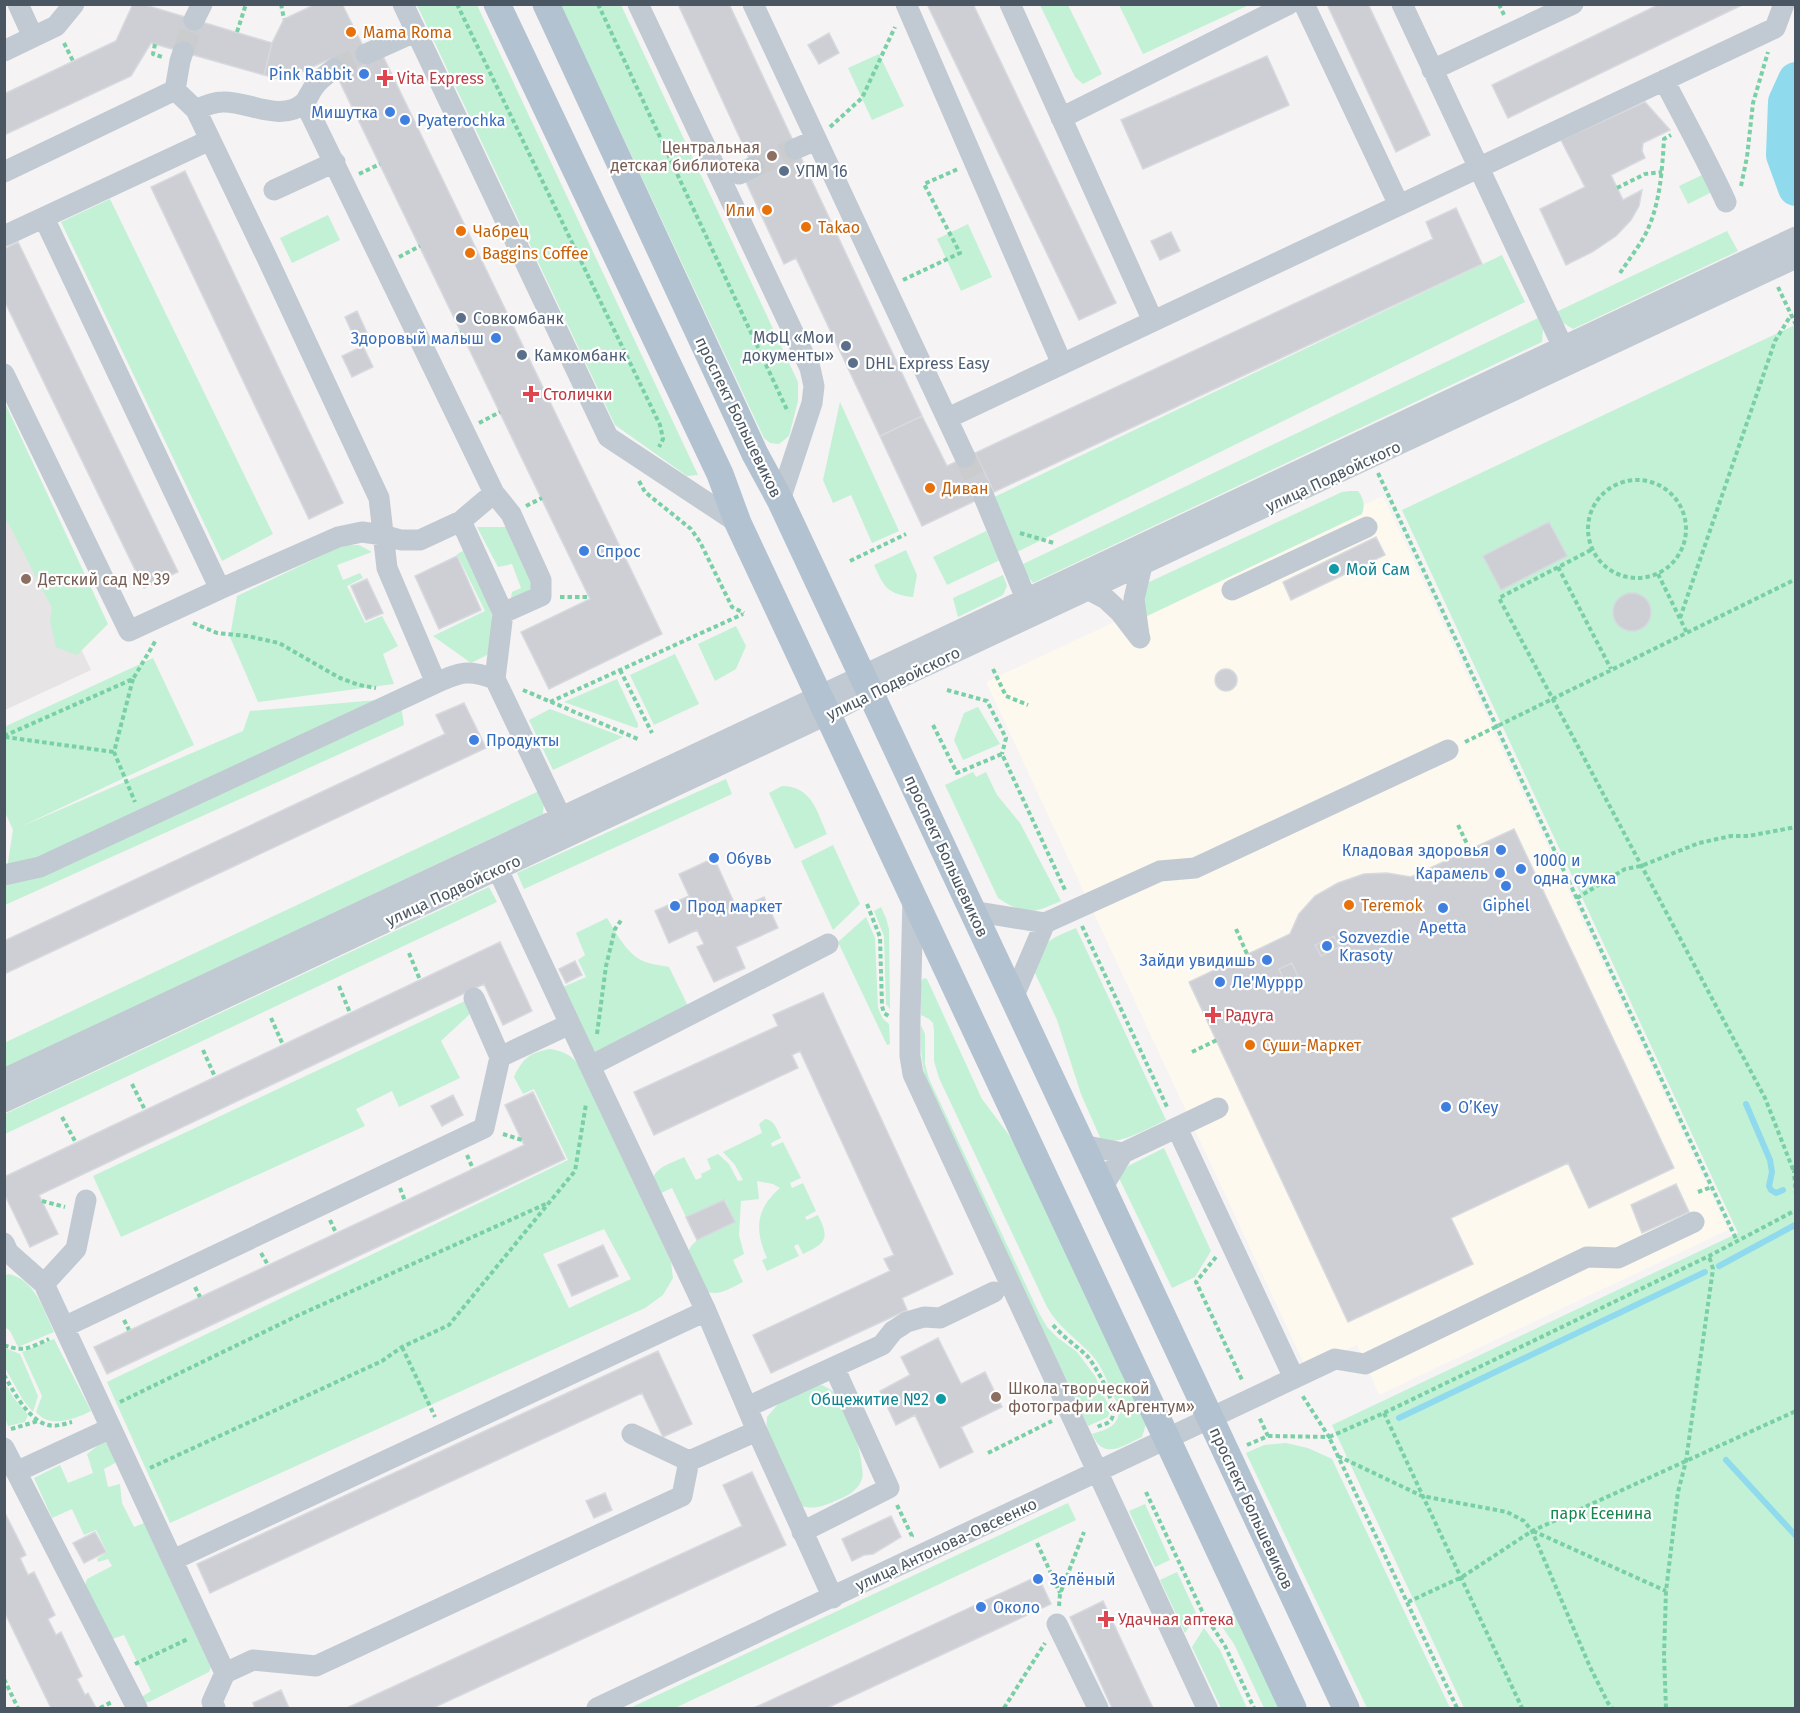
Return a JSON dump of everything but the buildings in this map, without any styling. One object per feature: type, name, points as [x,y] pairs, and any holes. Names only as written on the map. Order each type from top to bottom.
[{"type":"main road","points":[[497,4],[720,474],[738,523],[1293,1708]]},
{"type":"main road","name":"проспект Большевиков","points":[[546,4],[755,454],[780,500],[1346,1708]]},
{"type":"street","points":[[18,4],[33,37]]},
{"type":"street","points":[[4,51],[56,26],[75,4]]},
{"type":"street","points":[[403,4],[608,437],[738,523]]},
{"type":"street","points":[[638,4],[810,368],[814,386],[812,403],[780,500]]},
{"type":"street","points":[[753,4],[965,457]]},
{"type":"street","points":[[906,4],[1062,364]]},
{"type":"street","points":[[1010,4],[1153,321]]},
{"type":"street","points":[[1061,118],[1289,4]]},
{"type":"street","points":[[1304,4],[1399,205]]},
{"type":"street","points":[[1402,4],[1567,356]]},
{"type":"street","points":[[1432,70],[1573,4]]},
{"type":"street","points":[[948,418],[1775,28],[1784,4]]},
{"type":"street","points":[[366,54],[415,32]]},
{"type":"street","points":[[175,90],[183,52]]},
{"type":"street","points":[[196,110],[209,104],[222,102],[272,111],[290,110],[305,103],[323,76],[334,69]]},
{"type":"street","points":[[1664,80],[1707,160],[1734,195]]},
{"type":"street","points":[[175,90],[196,110],[379,498],[387,568],[436,683]]},
{"type":"street","points":[[4,172],[175,90]]},
{"type":"street","points":[[305,103],[495,493],[511,514],[541,579],[541,596],[503,613]]},
{"type":"street","points":[[4,236],[210,140]]},
{"type":"street","points":[[795,149],[816,140]]},
{"type":"street","points":[[274,190],[335,162]]},
{"type":"street","points":[[44,218],[220,589]]},
{"type":"street","name":"улица Подвойского","points":[[4,1079],[566,827],[1567,356],[1777,263],[1796,237]]},
{"type":"street","points":[[4,374],[129,631],[338,537],[362,532],[401,540],[420,540],[461,521],[495,493]]},
{"type":"street","name":"улица Подвойского","points":[[1085,582],[1142,565],[1353,457]]},
{"type":"street","points":[[984,497],[1030,608]]},
{"type":"street","points":[[461,521],[503,613],[495,678],[566,827]]},
{"type":"street","points":[[1232,590],[1367,527]]},
{"type":"street","points":[[1085,582],[1120,612],[1140,638],[1134,599],[1142,565]]},
{"type":"street","points":[[4,875],[40,867],[459,673],[477,673],[495,678]]},
{"type":"street","points":[[972,911],[1045,923],[1160,871],[1196,868],[1448,750]]},
{"type":"street","points":[[494,860],[706,1311],[757,1431],[833,1598]]},
{"type":"street","name":"улица Подвойского","points":[[4,1102],[494,860]]},
{"type":"street","points":[[913,898],[910,1019],[910,1056],[913,1074],[1207,1708]]},
{"type":"street","points":[[1013,998],[1045,923]]},
{"type":"street","points":[[590,1066],[828,944]]},
{"type":"street","points":[[65,1329],[484,1128],[500,1057],[474,998]]},
{"type":"street","points":[[500,1057],[570,1024]]},
{"type":"street","points":[[1082,1145],[1122,1153],[1218,1108]]},
{"type":"street","points":[[1177,1128],[1298,1386]]},
{"type":"street","points":[[1102,1188],[1122,1153]]},
{"type":"street","points":[[44,1284],[76,1249],[87,1200]]},
{"type":"street","name":"улица Антонова-Овсеенко","points":[[597,1708],[1210,1419],[1298,1386],[1335,1359],[1365,1364],[1587,1257],[1618,1258],[1694,1222]]},
{"type":"street","points":[[6,1251],[44,1284],[225,1673]]},
{"type":"street","points":[[747,1407],[882,1345],[893,1331],[907,1322],[924,1317],[940,1318],[994,1292]]},
{"type":"street","points":[[172,1560],[706,1311]]},
{"type":"street","points":[[802,1532],[889,1488],[834,1367]]},
{"type":"street","points":[[16,1472],[107,1419]]},
{"type":"street","points":[[632,1434],[689,1461],[757,1431]]},
{"type":"street","points":[[4,1448],[136,1708]]},
{"type":"street","points":[[209,1706],[225,1673],[253,1660],[316,1666],[682,1496],[689,1461]]},
{"type":"street","points":[[1057,1624],[1098,1708]]},
{"type":"path","points":[[237,32],[246,4]]},
{"type":"path","points":[[281,4],[284,19]]},
{"type":"path","points":[[457,4],[660,425],[663,439],[640,473],[640,484],[645,492],[690,529],[700,542],[732,607],[744,614],[550,702]]},
{"type":"path","points":[[598,4],[800,437]]},
{"type":"path","points":[[816,140],[862,98],[895,25]]},
{"type":"path","points":[[1734,195],[1747,157],[1753,103],[1775,28]]},
{"type":"path","points":[[1620,273],[1644,237],[1653,215],[1662,172],[1664,139],[1687,126]]},
{"type":"path","points":[[886,288],[960,254],[924,183],[975,162]]},
{"type":"path","points":[[1617,188],[1644,174],[1662,172]]},
{"type":"path","points":[[1777,263],[1791,315],[1796,325]]},
{"type":"path","points":[[1680,618],[1775,341],[1791,315]]},
{"type":"path","points":[[1377,473],[1737,1241]]},
{"type":"path","points":[[1637,479],[1654,482],[1668,490],[1679,503],[1685,518],[1686,535],[1681,551],[1671,565],[1658,574],[1643,578],[1627,578],[1612,572],[1600,563],[1592,550],[1587,534],[1588,517],[1595,502],[1606,490],[1621,482],[1637,479]]},
{"type":"path","points":[[995,525],[1054,543]]},
{"type":"path","points":[[850,561],[906,534]]},
{"type":"path","points":[[1592,550],[1499,598],[1765,1098],[1795,1171],[1796,1195]]},
{"type":"path","points":[[1558,567],[1611,669]]},
{"type":"path","points":[[1658,574],[1687,633]]},
{"type":"path","points":[[1448,750],[1796,579]]},
{"type":"path","points":[[541,596],[589,597]]},
{"type":"path","points":[[143,819],[114,752],[133,679],[173,610],[192,623],[217,633],[247,636],[279,643],[340,678],[359,685],[379,688]]},
{"type":"path","points":[[993,669],[1006,696],[1028,705]]},
{"type":"path","points":[[620,670],[652,733]]},
{"type":"path","points":[[495,678],[638,739]]},
{"type":"path","points":[[4,736],[133,679]]},
{"type":"path","points":[[947,690],[987,701],[1006,738],[1002,754],[1069,898]]},
{"type":"path","points":[[933,725],[957,772],[1002,754]]},
{"type":"path","points":[[4,736],[114,752]]},
{"type":"path","points":[[1458,825],[1470,850]]},
{"type":"path","points":[[1577,898],[1625,869],[1641,866],[1698,843],[1796,827]]},
{"type":"path","points":[[133,1476],[382,1361],[402,1347],[448,1325],[575,1171],[590,1085],[590,1066],[596,1043],[606,966],[615,929],[622,919]]},
{"type":"path","points":[[1082,925],[1177,1128]]},
{"type":"path","points":[[1236,929],[1247,954]]},
{"type":"path","points":[[409,953],[420,980]]},
{"type":"path","points":[[339,986],[350,1013]]},
{"type":"path","points":[[271,1018],[283,1045]]},
{"type":"path","points":[[1192,1052],[1217,1040]]},
{"type":"path","points":[[204,1050],[215,1077]]},
{"type":"path","points":[[132,1084],[145,1110]]},
{"type":"path","points":[[62,1117],[76,1143]]},
{"type":"path","points":[[1698,1192],[1712,1187]]},
{"type":"path","points":[[4,1375],[28,1411],[39,1421],[50,1425],[60,1425],[107,1419],[299,1315],[549,1203]]},
{"type":"path","points":[[1244,1447],[1268,1436],[1329,1437],[1384,1413],[1709,1256],[1796,1210]]},
{"type":"path","points":[[1233,1249],[1214,1258],[1196,1282],[1245,1388]]},
{"type":"path","points":[[1666,1708],[1664,1655],[1666,1591],[1678,1492],[1686,1461],[1713,1269],[1709,1256]]},
{"type":"path","points":[[4,1345],[16,1350],[26,1349],[65,1329]]},
{"type":"path","points":[[402,1347],[443,1434]]},
{"type":"path","points":[[1298,1386],[1329,1437],[1457,1708]]},
{"type":"path","points":[[1408,1602],[1462,1577],[1532,1531],[1796,1411]]},
{"type":"path","points":[[1384,1413],[1522,1708]]},
{"type":"path","points":[[1258,1414],[1268,1436]]},
{"type":"path","points":[[988,1453],[1056,1420]]},
{"type":"path","points":[[4,1432],[39,1421]]},
{"type":"path","points":[[1338,1456],[1422,1496],[1507,1512],[1524,1521],[1532,1531],[1590,1667],[1612,1708]]},
{"type":"path","points":[[889,1488],[912,1536],[902,1541]]},
{"type":"path","points":[[1146,1492],[1202,1611],[1225,1646],[1254,1708]]},
{"type":"path","points":[[1532,1531],[1666,1591]]},
{"type":"path","points":[[1037,1543],[1060,1594],[1084,1532]]},
{"type":"path","points":[[1004,1708],[1057,1624]]},
{"type":"path","points":[[118,1671],[205,1631]]},
{"type":"path","points":[[4,1679],[18,1708]]},
{"type":"path","points":[[100,1708],[116,1700]]},
{"type":"shaded area","name":"Детский сад № 39","points":[[4,488],[91,670],[5,710],[4,710]]},
{"type":"shaded area","points":[[1383,496],[1728,1230],[1379,1395],[1357,1345],[1306,1368],[986,682]]},
{"type":"green space","points":[[417,5],[477,5],[698,475],[687,476],[615,425]]},
{"type":"green space","points":[[561,5],[621,5],[798,382],[798,401],[789,436],[779,444],[770,443],[764,438]]},
{"type":"green space","points":[[1040,5],[1068,5],[1102,74],[1083,84],[1075,77]]},
{"type":"green space","points":[[1119,5],[1249,5],[1143,54]]},
{"type":"green space","points":[[879,54],[904,106],[872,120],[848,68]]},
{"type":"green space","points":[[1706,173],[1714,191],[1688,204],[1679,186]]},
{"type":"green space","points":[[110,199],[273,534],[222,561],[61,222]]},
{"type":"green space","points":[[328,215],[340,240],[292,263],[280,238]]},
{"type":"green space","points":[[968,224],[992,277],[961,291],[937,239]]},
{"type":"green space","points":[[1727,231],[1738,251],[1573,329],[1560,321],[1556,312]]},
{"type":"green space","points":[[1502,255],[1525,302],[1015,553],[990,499]]},
{"type":"green space","points":[[1538,318],[1543,329],[1542,342],[1033,583],[1019,566]]},
{"type":"green space","name":"парк Есенина","points":[[1795,325],[1795,1708],[1464,1708],[1332,1425],[1738,1233],[1402,510]]},
{"type":"green space","points":[[4,401],[108,624],[77,655],[56,647],[50,621],[52,608],[5,517]]},
{"type":"green space","points":[[840,402],[899,531],[872,543],[851,495],[833,503],[823,480]]},
{"type":"green space","points":[[1358,491],[1362,496],[1364,505],[1362,514],[1143,618],[1145,584],[1342,492]]},
{"type":"green space","points":[[477,527],[510,527],[534,590],[514,601],[511,597],[512,592],[521,588],[512,564],[498,567]]},
{"type":"green space","points":[[986,531],[1000,560],[947,585],[933,557]]},
{"type":"green space","points":[[344,545],[359,545],[372,552],[337,565],[343,580],[360,573],[363,578],[347,586],[365,623],[382,616],[398,646],[383,654],[394,684],[258,702],[230,637],[237,596]]},
{"type":"green space","points":[[467,549],[491,594],[493,652],[471,663],[433,636],[485,611],[457,554]]},
{"type":"green space","points":[[906,550],[917,575],[913,597],[897,594],[888,588],[874,565]]},
{"type":"green space","points":[[1003,575],[1007,586],[1003,595],[958,617],[953,598]]},
{"type":"green space","points":[[736,626],[746,646],[736,669],[715,681],[698,644]]},
{"type":"green space","points":[[675,654],[699,704],[654,725],[630,675]]},
{"type":"green space","points":[[153,658],[194,745],[20,827],[243,731],[250,711],[400,698],[404,725],[5,905],[5,881],[13,830],[5,812],[4,727]]},
{"type":"green space","points":[[617,679],[638,724],[636,728],[564,702]]},
{"type":"green space","points":[[978,707],[1000,744],[963,760],[954,740],[964,713]]},
{"type":"green space","points":[[550,709],[623,737],[553,770],[529,720]]},
{"type":"green space","points":[[973,772],[976,777],[986,772],[997,795],[1020,823],[1061,901],[1042,909],[1029,911],[1015,908],[998,898],[945,785]]},
{"type":"green space","points":[[726,779],[732,794],[524,889],[517,873]]},
{"type":"green space","points":[[782,786],[792,787],[807,795],[827,834],[795,849],[769,793]]},
{"type":"green space","points":[[539,791],[544,801],[543,814],[5,1068],[4,1043]]},
{"type":"green space","points":[[833,845],[860,904],[833,930],[801,861]]},
{"type":"green space","points":[[489,887],[497,902],[5,1134],[5,1114]]},
{"type":"green space","points":[[881,907],[889,929],[890,1009],[886,1004],[884,936],[874,911]]},
{"type":"green space","points":[[866,917],[875,938],[878,1008],[883,1019],[889,1024],[890,1044],[887,1045],[838,942]]},
{"type":"green space","points":[[607,918],[624,944],[636,957],[648,963],[669,967],[690,1010],[594,1052],[563,987],[586,977],[578,960],[585,955],[576,933]]},
{"type":"green space","points":[[1076,928],[1166,1120],[1119,1140],[1102,1142],[1081,1094],[1057,1020],[1034,971],[1048,942]]},
{"type":"green space","points":[[924,978],[927,979],[982,1099],[1015,1143],[1146,1424],[1142,1437],[1121,1447],[1108,1449],[1102,1447],[1092,1434],[1114,1424],[1119,1415],[1116,1401],[1095,1359],[1062,1327],[1047,1307],[939,1078],[934,1061],[933,1023],[921,1015],[921,983]]},
{"type":"green space","points":[[469,999],[472,1012],[441,1041],[460,1078],[399,1107],[392,1091],[356,1109],[365,1126],[121,1237],[93,1176]]},
{"type":"green space","points":[[921,1025],[925,1034],[925,1064],[929,1079],[1039,1313],[1047,1327],[1077,1352],[1095,1376],[1109,1407],[1108,1417],[1088,1426],[926,1080],[921,1052]]},
{"type":"green space","points":[[550,1049],[563,1052],[579,1065],[671,1262],[673,1278],[663,1295],[645,1308],[170,1523],[107,1382],[568,1160],[534,1089],[523,1094],[514,1077],[520,1065],[528,1057]],"holes":[[[604,1229],[631,1279],[569,1308],[543,1254]]]},
{"type":"green space","points":[[765,1119],[773,1123],[781,1138],[771,1143],[772,1147],[783,1142],[801,1178],[790,1183],[792,1188],[803,1183],[816,1211],[805,1217],[807,1220],[818,1215],[824,1230],[824,1239],[817,1247],[803,1254],[798,1244],[794,1246],[799,1256],[767,1271],[762,1260],[767,1258],[760,1238],[760,1220],[766,1204],[780,1188],[757,1181],[759,1199],[741,1201],[739,1235],[744,1254],[733,1260],[743,1282],[720,1292],[710,1293],[705,1291],[688,1252],[691,1246],[702,1237],[735,1222],[725,1200],[686,1217],[672,1188],[657,1195],[653,1182],[654,1175],[661,1168],[684,1157],[696,1180],[702,1177],[701,1174],[711,1169],[707,1159],[718,1154],[729,1164],[738,1181],[743,1180],[735,1165],[723,1152],[762,1133],[759,1124]]},
{"type":"green space","points":[[1164,1148],[1211,1251],[1195,1277],[1172,1288],[1119,1178],[1128,1166]]},
{"type":"green space","points":[[8,1274],[17,1277],[32,1288],[54,1332],[18,1347],[10,1331],[5,1327],[4,1276]]},
{"type":"green space","points":[[54,1339],[91,1411],[63,1421],[48,1420],[36,1412],[42,1396],[22,1352]]},
{"type":"green space","points":[[5,1348],[20,1354],[38,1396],[33,1412],[23,1400],[5,1368]]},
{"type":"green space","points":[[5,1383],[28,1415],[25,1422],[8,1426],[5,1418]]},
{"type":"green space","points":[[822,1385],[837,1394],[844,1405],[852,1426],[863,1472],[862,1479],[854,1490],[830,1503],[813,1508],[799,1505],[766,1434],[767,1417],[779,1403],[811,1387]]},
{"type":"green space","points":[[105,1440],[115,1459],[115,1463],[104,1469],[108,1487],[120,1484],[122,1503],[134,1527],[144,1523],[211,1667],[209,1672],[149,1702],[143,1702],[140,1698],[151,1691],[124,1635],[112,1639],[85,1585],[87,1579],[112,1566],[108,1559],[98,1562],[97,1559],[107,1552],[96,1530],[84,1535],[72,1509],[52,1518],[34,1478],[60,1465],[68,1483],[93,1473],[87,1454]]},
{"type":"green space","points":[[1286,1443],[1308,1448],[1332,1459],[1450,1708],[1367,1708],[1246,1453],[1264,1445]]},
{"type":"green space","points":[[1068,1503],[1076,1520],[675,1708],[630,1708]]},
{"type":"green space","points":[[1145,1504],[1170,1560],[1155,1567],[1129,1511]]},
{"type":"green space","points":[[1177,1572],[1197,1615],[1185,1633],[1160,1580]]},
{"type":"green space","points":[[1236,1612],[1282,1708],[1264,1708],[1234,1644],[1218,1621]]},
{"type":"green space","points":[[1204,1628],[1220,1650],[1247,1708],[1221,1708],[1192,1647]]},
{"type":"waterway","points":[[1796,80],[1786,102],[1784,155],[1796,188]]},
{"type":"waterway","points":[[1746,1104],[1770,1160],[1772,1172],[1769,1186],[1776,1193],[1783,1190]]},
{"type":"waterway","points":[[1719,1266],[1795,1225]]},
{"type":"waterway","points":[[1399,1418],[1705,1272]]},
{"type":"waterway","points":[[1726,1460],[1796,1536]]},
{"type":"tunnel","points":[[183,52],[194,20]]},
{"type":"tunnel","points":[[334,69],[366,54]]},
{"type":"tunnel","points":[[753,167],[795,149]]},
{"type":"tunnel","points":[[965,457],[984,497]]},
{"type":"place","name":"Mama Roma","points":[[351,32]]},
{"type":"place","name":"Pink Rabbit","points":[[364,74]]},
{"type":"place","name":"Vita Express","points":[[385,78]]},
{"type":"place","name":"Мишутка","points":[[390,112]]},
{"type":"place","name":"Pyaterochka","points":[[405,120]]},
{"type":"place","name":"Центральная детская библиотека","points":[[772,156]]},
{"type":"place","name":"УПМ 16","points":[[784,171]]},
{"type":"place","name":"Или","points":[[767,210]]},
{"type":"place","name":"Takao","points":[[806,227]]},
{"type":"place","name":"Чабрец","points":[[461,231]]},
{"type":"place","name":"Baggins Coffee","points":[[470,253]]},
{"type":"place","name":"Совкомбанк","points":[[461,318]]},
{"type":"place","name":"Здоровый малыш","points":[[496,338]]},
{"type":"place","name":"МФЦ «Мои документы»","points":[[846,346]]},
{"type":"place","name":"Камкомбанк","points":[[522,355]]},
{"type":"place","name":"DHL Express Easy","points":[[853,363]]},
{"type":"place","name":"Столички","points":[[531,394]]},
{"type":"place","name":"Диван","points":[[930,488]]},
{"type":"place","name":"Спрос","points":[[584,551]]},
{"type":"place","name":"Мой Сам","points":[[1334,569]]},
{"type":"place","name":"Детский сад № 39","points":[[26,579]]},
{"type":"place","name":"Продукты","points":[[474,740]]},
{"type":"place","name":"Кладовая здоровья","points":[[1501,850]]},
{"type":"place","name":"Обувь","points":[[714,858]]},
{"type":"place","name":"1000 и одна сумка","points":[[1521,869]]},
{"type":"place","name":"Карамель","points":[[1500,873]]},
{"type":"place","name":"Giphel","points":[[1506,886]]},
{"type":"place","name":"Teremok","points":[[1349,905]]},
{"type":"place","name":"Прод маркет","points":[[675,906]]},
{"type":"place","name":"Apetta","points":[[1443,908]]},
{"type":"place","name":"Sozvezdie Krasoty","points":[[1327,946]]},
{"type":"place","name":"Зайди увидишь","points":[[1267,960]]},
{"type":"place","name":"Ле'Муррр","points":[[1220,982]]},
{"type":"place","name":"Радуга","points":[[1213,1015]]},
{"type":"place","name":"Суши-Маркет","points":[[1250,1045]]},
{"type":"place","name":"O’Key","points":[[1446,1107]]},
{"type":"place","name":"Школа творческой фотографии «Аргентум»","points":[[996,1397]]},
{"type":"place","name":"Общежитие №2","points":[[941,1399]]},
{"type":"place","name":"Зелёный","points":[[1038,1579]]},
{"type":"place","name":"Около","points":[[981,1607]]},
{"type":"place","name":"Удачная аптека","points":[[1106,1619]]}]
